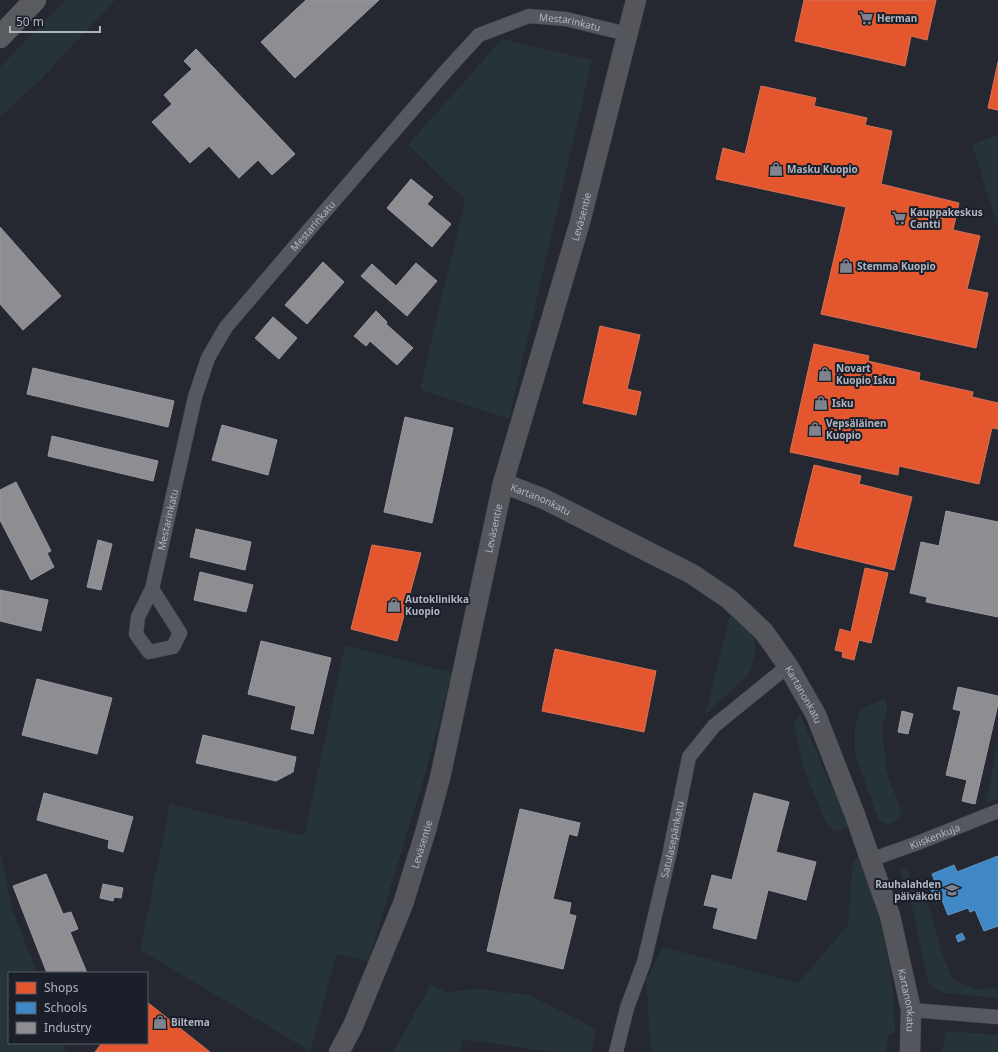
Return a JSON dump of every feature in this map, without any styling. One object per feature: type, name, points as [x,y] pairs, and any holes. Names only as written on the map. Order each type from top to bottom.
[{"type":"highway","points":[[0,38],[35,0]]},
{"type":"main road","name":"Leväsentie","points":[[339,1052],[353,1026],[403,904],[426,830],[440,778],[503,483],[580,222],[636,0]]},
{"type":"main road","name":"Kartanonkatu","points":[[503,483],[544,499],[692,574],[729,599],[764,632],[788,666],[816,715],[890,916],[912,1010],[910,1052]]},
{"type":"street","name":"Mestarinkatu","points":[[152,589],[196,397],[208,358],[226,327],[326,210],[445,72],[479,35],[529,16],[566,19],[627,34]]},
{"type":"street","name":"Satulasepänkatu","points":[[616,1052],[627,1008],[644,962],[669,856],[689,757],[714,726],[788,666]]},
{"type":"street","name":"Kiiskenkuja","points":[[870,860],[998,811]]},
{"type":"street","points":[[912,1010],[998,1018]]},
{"type":"shaded area","points":[[65,0],[115,0],[40,80],[0,117],[0,67]]},
{"type":"shaded area","points":[[502,39],[592,60],[509,419],[420,389],[465,200],[408,145]]},
{"type":"shaded area","points":[[998,134],[998,227],[972,145]]},
{"type":"shaded area","points":[[730,616],[754,636],[756,652],[748,675],[705,715]]},
{"type":"shaded area","points":[[345,645],[452,673],[426,771],[368,961],[337,954],[310,1051],[140,950],[170,804],[304,836]]},
{"type":"shaded area","points":[[886,698],[887,710],[882,726],[886,770],[901,810],[899,820],[888,824],[879,821],[855,754],[855,727],[861,709]]},
{"type":"shaded area","points":[[800,715],[849,826],[835,832],[827,825],[804,770],[794,725]]},
{"type":"shaded area","points":[[998,741],[998,799],[986,803]]},
{"type":"shaded area","points":[[0,850],[12,909],[37,972],[8,972],[8,1044],[63,1044],[66,1052],[0,1052]]},
{"type":"shaded area","points":[[860,857],[881,925],[892,980],[895,1032],[888,1036],[886,1052],[651,1052],[646,980],[663,947],[798,983],[848,925],[853,860]]},
{"type":"shaded area","points":[[908,868],[912,881],[917,880],[929,907],[943,956],[952,979],[975,989],[994,988],[998,990],[998,998],[946,993],[934,989],[928,982],[913,910],[900,870]]},
{"type":"shaded area","points":[[431,984],[445,992],[479,989],[530,995],[596,1029],[592,1052],[554,1052],[463,1039],[459,1052],[393,1052]]},
{"type":"shaded area","points":[[946,1031],[998,1035],[998,1052],[942,1052]]},
{"type":"building: Shops","name":"Herman","points":[[804,0],[936,0],[927,40],[911,36],[905,66],[795,41]]},
{"type":"building: Shops","points":[[998,62],[998,110],[988,108]]},
{"type":"building: Shops","name":"Kauppakeskus Cantti","points":[[761,86],[816,98],[814,106],[867,118],[865,125],[892,131],[881,184],[959,203],[953,230],[980,236],[967,289],[988,293],[976,348],[821,314],[846,207],[716,179],[723,148],[745,154]]},
{"type":"building: Shops","points":[[600,326],[640,335],[627,389],[641,392],[636,415],[583,403]]},
{"type":"building: Shops","points":[[814,344],[869,356],[868,361],[920,373],[919,380],[973,392],[972,397],[998,403],[998,429],[992,428],[979,484],[899,466],[898,475],[790,452]]},
{"type":"building: Shops","points":[[814,465],[861,476],[859,484],[912,497],[894,570],[794,546]]},
{"type":"building: Shops","points":[[372,545],[421,553],[397,641],[351,629]]},
{"type":"building: Shops","points":[[865,568],[888,573],[871,643],[859,640],[854,660],[842,657],[843,652],[835,650],[840,629],[851,632]]},
{"type":"building: Shops","points":[[555,649],[656,671],[644,732],[542,711]]},
{"type":"building: Shops","name":"Biltema","points":[[148,1003],[210,1052],[95,1052],[101,1044],[148,1044]]},
{"type":"building: Schools","points":[[998,856],[998,926],[984,931],[975,910],[970,912],[968,908],[948,915],[942,900],[936,902],[931,889],[937,887],[932,874],[954,865],[957,872]]},
{"type":"building: Schools","points":[[962,933],[965,939],[958,942],[956,936]]},
{"type":"building: Industry","points":[[306,0],[379,0],[295,78],[261,42]]},
{"type":"building: Industry","points":[[196,49],[295,154],[272,175],[258,160],[239,178],[209,146],[190,163],[152,122],[172,104],[164,95],[192,69],[184,61]]},
{"type":"building: Industry","points":[[411,179],[433,197],[427,204],[451,224],[432,247],[387,208]]},
{"type":"building: Industry","points":[[0,227],[61,296],[23,330],[0,304]]},
{"type":"building: Industry","points":[[323,262],[344,282],[307,324],[285,305]]},
{"type":"building: Industry","points":[[416,263],[437,281],[407,316],[361,276],[372,264],[396,286]]},
{"type":"building: Industry","points":[[376,311],[387,322],[386,324],[413,348],[397,365],[370,341],[366,346],[354,336]]},
{"type":"building: Industry","points":[[273,317],[297,338],[279,359],[255,338]]},
{"type":"building: Industry","points":[[33,368],[174,401],[168,427],[27,394]]},
{"type":"building: Industry","points":[[405,417],[453,428],[432,523],[384,512]]},
{"type":"building: Industry","points":[[222,425],[277,440],[268,475],[212,460]]},
{"type":"building: Industry","points":[[52,436],[158,461],[153,481],[48,456]]},
{"type":"building: Industry","points":[[16,482],[51,551],[47,553],[54,567],[31,580],[0,520],[0,490]]},
{"type":"building: Industry","points":[[946,511],[998,522],[998,617],[926,602],[927,597],[910,593],[921,542],[939,546]]},
{"type":"building: Industry","points":[[196,529],[251,542],[245,570],[190,557]]},
{"type":"building: Industry","points":[[98,540],[112,544],[101,590],[87,587]]},
{"type":"building: Industry","points":[[200,572],[253,585],[246,612],[194,600]]},
{"type":"building: Industry","points":[[0,590],[48,600],[41,631],[0,621]]},
{"type":"building: Industry","points":[[261,641],[331,658],[313,734],[291,729],[296,706],[248,694]]},
{"type":"building: Industry","points":[[37,679],[112,698],[97,754],[22,735]]},
{"type":"building: Industry","points":[[958,687],[998,696],[998,704],[975,804],[962,801],[967,780],[946,775],[961,711],[953,709]]},
{"type":"building: Industry","points":[[902,711],[913,714],[908,734],[898,732]]},
{"type":"building: Industry","points":[[203,735],[296,757],[293,772],[276,781],[196,763]]},
{"type":"building: Industry","points":[[44,793],[133,817],[123,852],[108,848],[109,840],[37,820]]},
{"type":"building: Industry","points":[[754,793],[789,802],[776,852],[816,862],[806,900],[768,890],[756,939],[713,928],[718,908],[704,905],[712,875],[732,880]]},
{"type":"building: Industry","points":[[520,809],[580,823],[577,836],[569,834],[553,899],[571,903],[569,914],[576,916],[563,969],[487,951]]},
{"type":"building: Industry","points":[[46,874],[63,914],[71,912],[78,929],[70,932],[87,972],[47,972],[13,886]]},
{"type":"building: Industry","points":[[103,884],[123,888],[121,898],[114,897],[113,901],[100,898]]},
{"type":"place","name":"Herman","points":[[866,18]]},
{"type":"place","name":"Masku Kuopio","points":[[776,169]]},
{"type":"place","name":"Kauppakeskus Cantti","points":[[899,218]]},
{"type":"place","name":"Stemma Kuopio","points":[[846,266]]},
{"type":"place","name":"Novart Kuopio Isku","points":[[825,374]]},
{"type":"place","name":"Isku","points":[[821,403]]},
{"type":"place","name":"Vepsäläinen Kuopio","points":[[815,429]]},
{"type":"place","name":"Autoklinikka Kuopio","points":[[394,605]]},
{"type":"place","name":"Rauhalahden päiväkoti","points":[[952,890]]},
{"type":"place","name":"Biltema","points":[[160,1022]]}]
